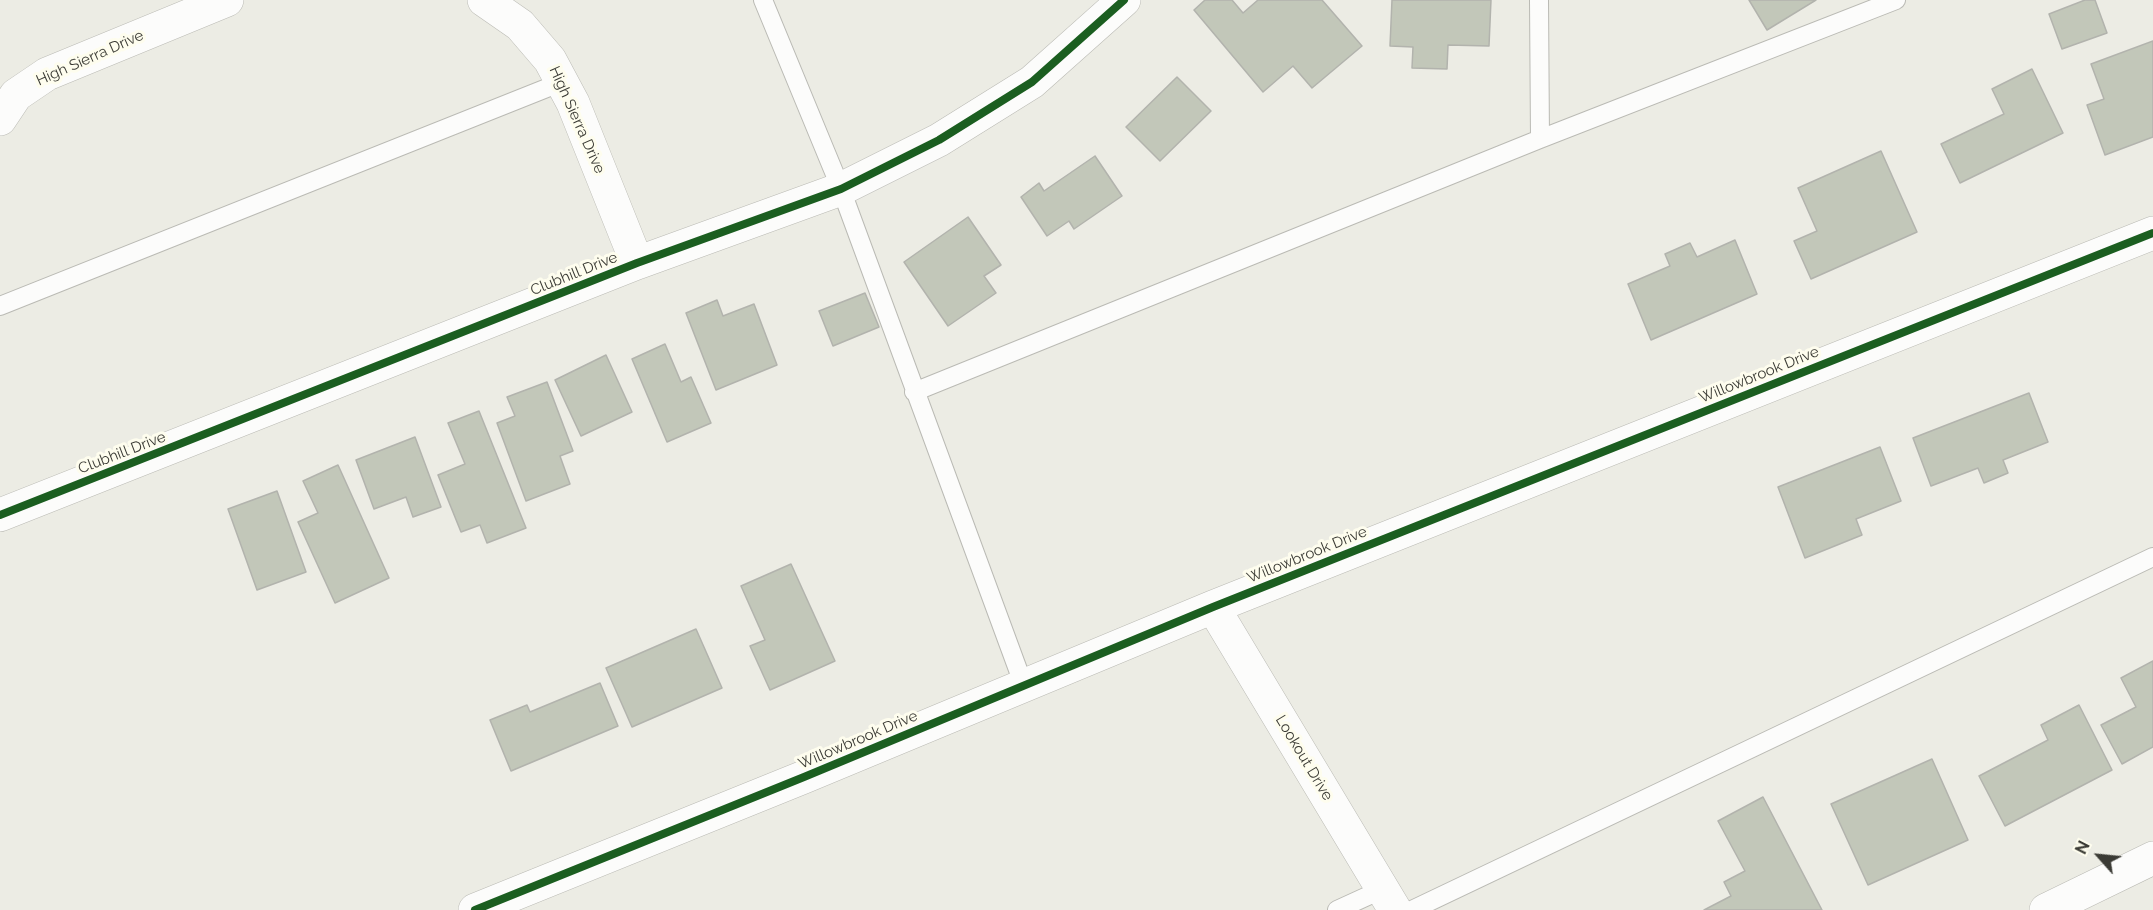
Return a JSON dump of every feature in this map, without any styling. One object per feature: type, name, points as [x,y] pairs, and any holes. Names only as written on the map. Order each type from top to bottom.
[{"type":"street","name":"High Sierra Drive","points":[[0,119],[16,95],[47,74],[227,0]]},
{"type":"street","name":"High Sierra Drive","points":[[484,0],[520,25],[550,60],[562,82],[637,263]]},
{"type":"street","name":"Clubhill Drive","points":[[0,515],[637,263],[841,189],[939,140],[1032,82],[1124,0]]},
{"type":"street","name":"Willowbrook Drive","points":[[475,910],[1213,607],[2153,233]]},
{"type":"street","name":"Lookout Drive","points":[[1213,607],[1389,900]]},
{"type":"street","points":[[2046,910],[2153,858]]},
{"type":"lane","points":[[763,0],[841,189],[1024,686]]},
{"type":"lane","points":[[1539,0],[1540,139]]},
{"type":"lane","points":[[914,392],[1540,139],[1896,0]]},
{"type":"lane","points":[[0,306],[562,82]]},
{"type":"lane","points":[[1412,910],[2153,557]]},
{"type":"lane","points":[[1337,910],[1389,900]]},
{"type":"building","points":[[1205,0],[1232,0],[1243,13],[1258,0],[1322,0],[1362,46],[1312,88],[1293,66],[1263,92],[1194,10]]},
{"type":"building","points":[[1392,0],[1491,0],[1489,46],[1448,45],[1447,69],[1412,68],[1413,47],[1390,46]]},
{"type":"building","points":[[1749,0],[1816,0],[1767,30]]},
{"type":"building","points":[[2085,0],[2095,0],[2107,33],[2062,49],[2049,14]]},
{"type":"building","points":[[2153,41],[2153,137],[2105,155],[2087,105],[2104,99],[2091,64]]},
{"type":"building","points":[[2032,69],[2063,133],[1960,183],[1941,144],[2004,114],[1992,89]]},
{"type":"building","points":[[1177,77],[1211,111],[1160,161],[1126,127]]},
{"type":"building","points":[[1881,151],[1917,232],[1811,279],[1794,241],[1817,231],[1798,188]]},
{"type":"building","points":[[1095,156],[1122,196],[1074,229],[1069,221],[1047,236],[1021,197],[1039,183],[1044,191]]},
{"type":"building","points":[[968,217],[1001,265],[984,276],[996,293],[948,326],[904,262]]},
{"type":"building","points":[[1735,240],[1757,294],[1651,340],[1628,284],[1670,266],[1665,254],[1690,243],[1697,257]]},
{"type":"building","points":[[865,293],[879,327],[833,346],[819,311]]},
{"type":"building","points":[[717,300],[723,316],[754,304],[777,365],[716,390],[686,313]]},
{"type":"building","points":[[665,344],[681,382],[691,377],[711,423],[667,442],[632,359]]},
{"type":"building","points":[[606,355],[632,412],[581,436],[555,380]]},
{"type":"building","points":[[547,382],[573,451],[560,456],[570,484],[526,501],[497,423],[515,416],[507,397]]},
{"type":"building","points":[[2029,393],[2048,442],[2003,460],[2008,473],[1984,483],[1978,468],[1931,486],[1913,438]]},
{"type":"building","points":[[479,411],[526,528],[487,543],[480,525],[461,532],[438,475],[465,464],[448,423]]},
{"type":"building","points":[[415,437],[441,507],[413,517],[406,497],[374,509],[356,460]]},
{"type":"building","points":[[1880,447],[1901,501],[1856,519],[1862,535],[1805,558],[1778,487]]},
{"type":"building","points":[[338,465],[389,578],[335,603],[298,522],[318,513],[303,481]]},
{"type":"building","points":[[277,491],[306,572],[257,590],[228,509]]},
{"type":"building","points":[[791,564],[835,661],[770,690],[750,646],[765,640],[741,586]]},
{"type":"building","points":[[696,629],[722,688],[632,727],[606,668]]},
{"type":"building","points":[[2153,661],[2153,747],[2122,764],[2101,725],[2136,707],[2121,678]]},
{"type":"building","points":[[600,683],[618,726],[511,771],[490,720],[527,705],[530,712]]},
{"type":"building","points":[[2079,705],[2112,770],[2005,826],[1979,776],[2048,740],[2041,725]]},
{"type":"building","points":[[1932,759],[1968,840],[1868,885],[1831,804]]},
{"type":"building","points":[[1763,797],[1822,910],[1704,910],[1731,896],[1724,882],[1745,871],[1718,821]]},
{"type":"cycle path","points":[[0,515],[637,263],[841,189],[939,140],[1032,82],[1124,0]]},
{"type":"cycle path","points":[[475,910],[804,777],[1213,607],[2153,233]]}]
